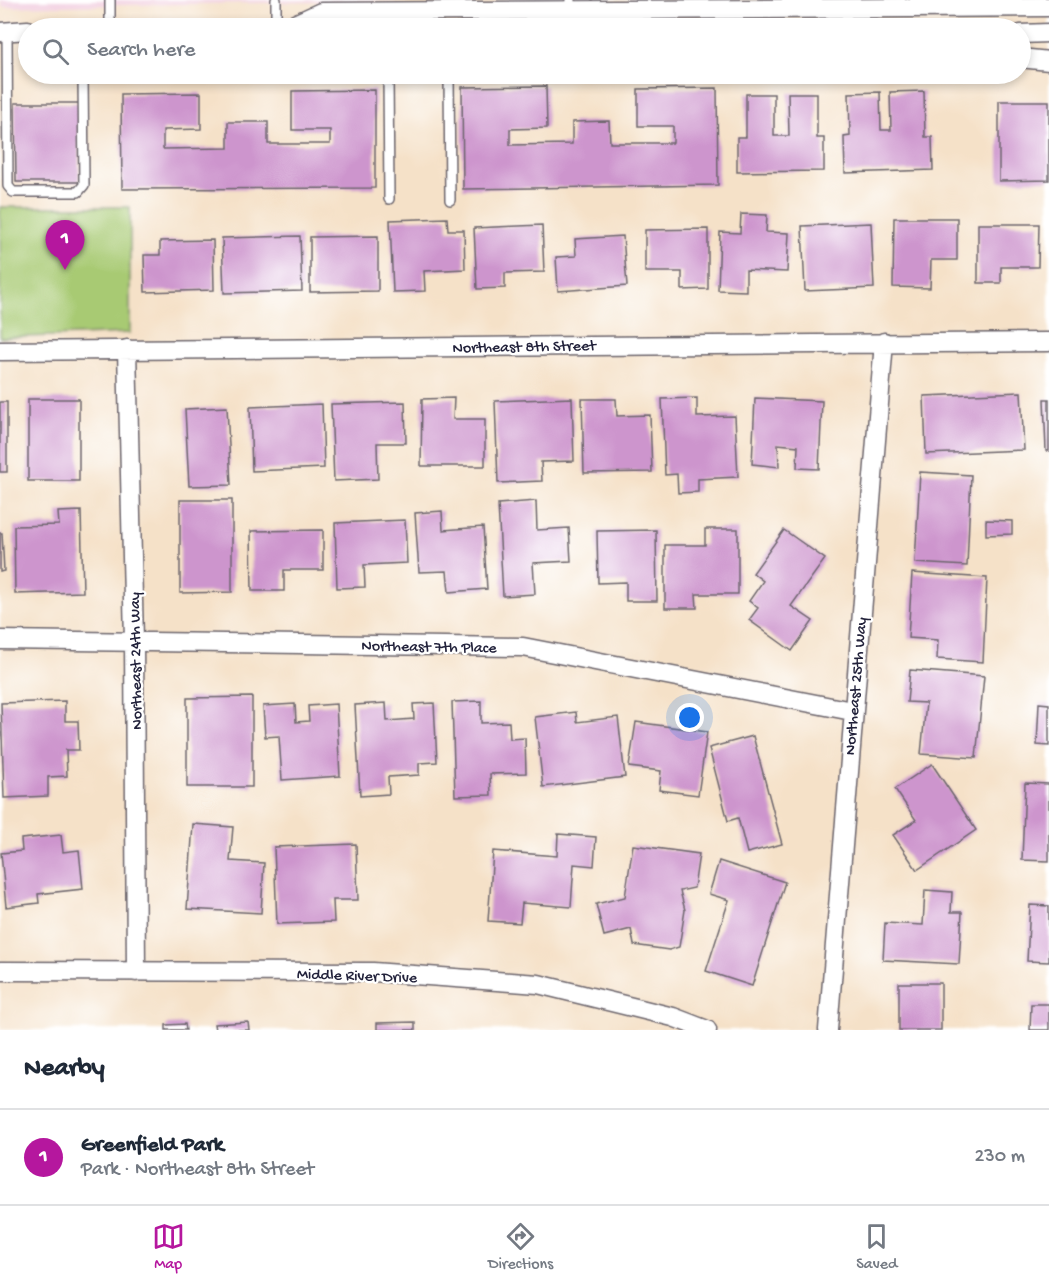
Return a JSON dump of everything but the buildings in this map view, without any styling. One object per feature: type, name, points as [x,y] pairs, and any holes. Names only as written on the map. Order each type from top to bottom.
[{"type":"street","points":[[308,18],[321,12],[570,5],[1049,7]]},
{"type":"street","points":[[2,30],[18,30]]},
{"type":"street","points":[[1031,34],[1049,33]]},
{"type":"street","points":[[1031,59],[1049,61]]},
{"type":"street","name":"Northeast 25th Way","points":[[828,1030],[852,711],[884,342]]},
{"type":"street","name":"Northeast 8th Street","points":[[0,351],[1049,342]]},
{"type":"street","name":"Northeast 24th Way","points":[[127,350],[135,640],[136,972]]},
{"type":"street","name":"Northeast 7th Place","points":[[0,640],[135,640],[524,647],[852,711]]},
{"type":"street","name":"Middle River Drive","points":[[0,971],[373,972],[538,984],[673,1017],[707,1030]]},
{"type":"lane","points":[[110,0],[110,18]]},
{"type":"lane","points":[[276,0],[276,18]]},
{"type":"lane","points":[[2,30],[8,186],[13,192],[78,192],[84,185],[82,84]]},
{"type":"lane","points":[[388,84],[389,199]]},
{"type":"lane","points":[[449,84],[450,200]]},
{"type":"shaded area","points":[[0,0],[436,0],[2,7]]},
{"type":"green space","points":[[0,207],[130,207],[130,333],[0,338]]},
{"type":"place","name":"Greenfield Park","points":[[65,270]]}]
